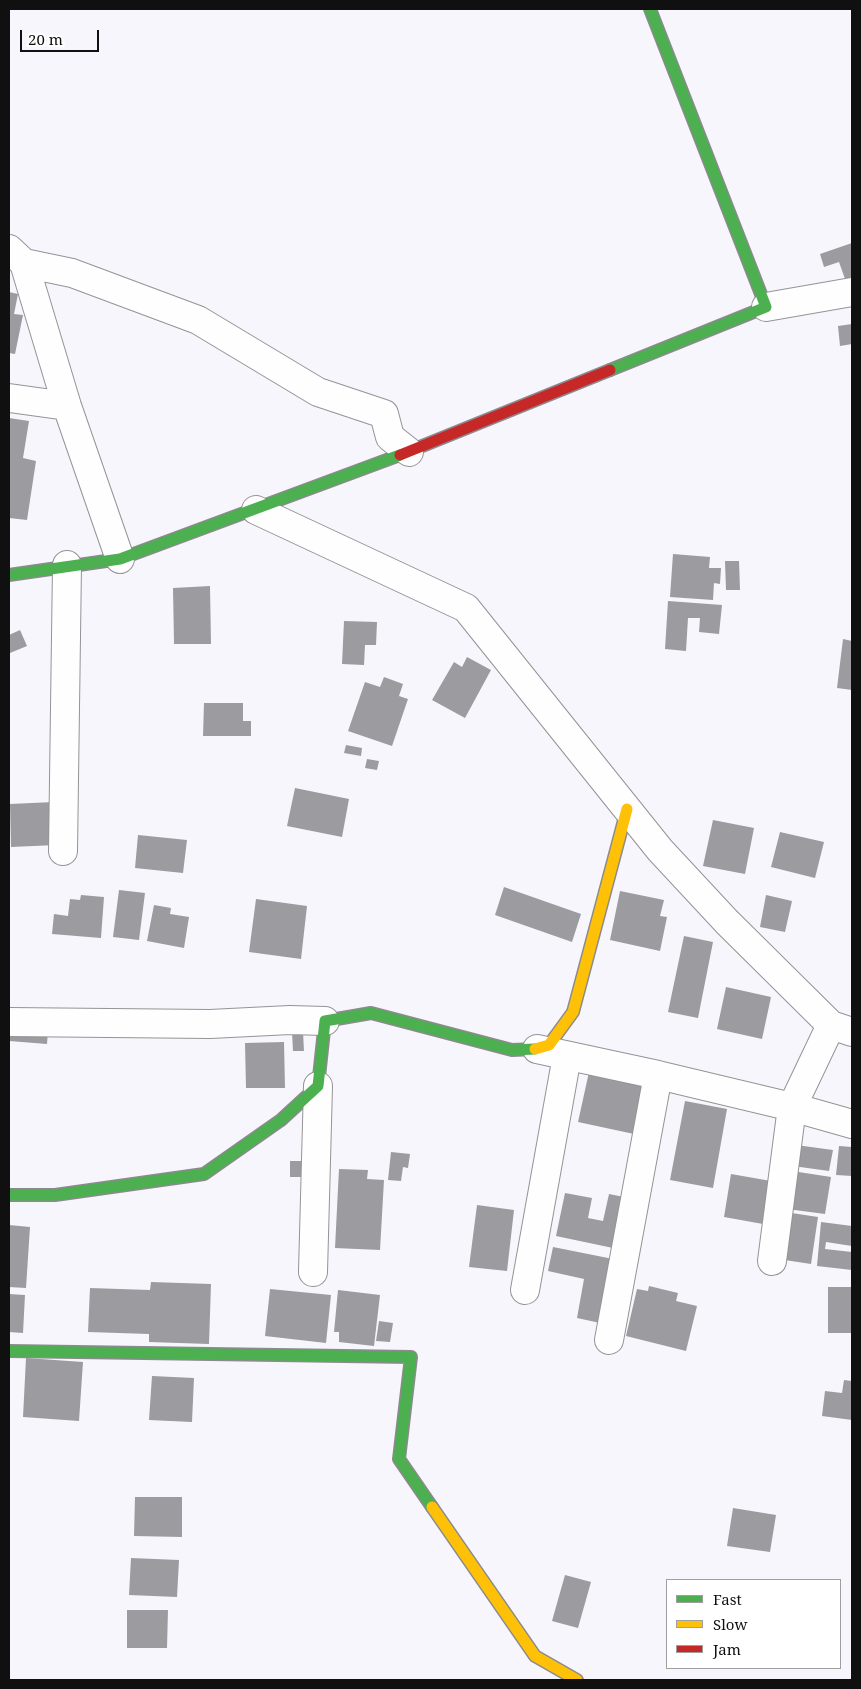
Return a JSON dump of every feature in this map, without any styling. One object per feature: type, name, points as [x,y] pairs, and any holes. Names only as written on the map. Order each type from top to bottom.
[{"type":"street","points":[[650,9],[766,307]]},
{"type":"street","points":[[16,256],[72,273],[198,320],[318,392],[384,414],[390,436],[409,452]]},
{"type":"street","points":[[16,256],[120,559]]},
{"type":"street","points":[[9,575],[67,565],[120,559],[409,452],[766,307],[852,292]]},
{"type":"street","points":[[9,398],[67,406]]},
{"type":"street","points":[[256,510],[466,608],[660,850],[727,922],[842,1029],[792,1107],[772,1261]]},
{"type":"street","points":[[63,851],[67,565]]},
{"type":"street","points":[[537,1049],[549,1045],[573,1012],[627,809]]},
{"type":"street","points":[[9,1022],[210,1024],[290,1020],[325,1021],[371,1013],[512,1050],[537,1049],[658,1075],[792,1107],[852,1124]]},
{"type":"street","points":[[313,1272],[318,1086],[325,1021]]},
{"type":"street","points":[[525,1290],[567,1056]]},
{"type":"street","points":[[609,1340],[658,1075]]},
{"type":"street","points":[[9,1195],[55,1195],[204,1174],[281,1120],[318,1086]]},
{"type":"street","points":[[9,1350],[411,1357],[399,1458],[535,1656],[577,1680]]},
{"type":"building","points":[[852,243],[852,277],[845,279],[839,262],[824,267],[820,254]]},
{"type":"building","points":[[9,292],[18,294],[14,314],[23,315],[15,354],[9,353]]},
{"type":"building","points":[[852,324],[852,344],[840,346],[838,326]]},
{"type":"building","points":[[9,418],[29,421],[23,458],[36,461],[27,520],[9,518]]},
{"type":"building","points":[[673,554],[710,557],[709,568],[721,568],[720,584],[714,583],[713,600],[670,597]]},
{"type":"building","points":[[725,561],[739,561],[740,590],[726,590]]},
{"type":"building","points":[[210,586],[211,644],[174,644],[173,588]]},
{"type":"building","points":[[668,601],[722,605],[719,634],[699,632],[700,618],[688,618],[686,651],[665,649]]},
{"type":"building","points":[[344,621],[377,622],[376,645],[365,645],[364,665],[342,664]]},
{"type":"building","points":[[20,630],[27,646],[10,653],[9,635]]},
{"type":"building","points":[[843,639],[852,641],[852,690],[837,688]]},
{"type":"building","points":[[467,657],[491,670],[465,718],[432,700],[454,662],[462,667]]},
{"type":"building","points":[[384,677],[403,684],[399,696],[408,699],[392,746],[348,731],[365,682],[380,687]]},
{"type":"building","points":[[204,703],[243,703],[243,721],[251,721],[251,736],[203,736]]},
{"type":"building","points":[[346,745],[362,748],[361,756],[344,753]]},
{"type":"building","points":[[367,759],[379,761],[377,770],[365,768]]},
{"type":"building","points":[[295,788],[349,799],[342,837],[287,826]]},
{"type":"building","points":[[54,802],[56,845],[11,847],[10,804]]},
{"type":"building","points":[[713,820],[754,828],[745,874],[703,866]]},
{"type":"building","points":[[780,832],[824,842],[815,878],[771,867]]},
{"type":"building","points":[[138,835],[187,840],[183,873],[135,868]]},
{"type":"building","points":[[504,887],[581,914],[572,942],[495,915]]},
{"type":"building","points":[[119,890],[145,893],[139,940],[113,937]]},
{"type":"building","points":[[620,891],[664,900],[660,916],[667,917],[660,951],[610,940]]},
{"type":"building","points":[[81,895],[104,897],[101,938],[52,934],[54,914],[68,916],[70,899],[80,900]]},
{"type":"building","points":[[766,895],[792,901],[785,932],[760,927]]},
{"type":"building","points":[[256,899],[307,906],[301,959],[249,952]]},
{"type":"building","points":[[154,905],[171,908],[170,914],[189,917],[184,948],[147,941]]},
{"type":"building","points":[[684,936],[713,942],[698,1018],[668,1012]]},
{"type":"building","points":[[726,987],[771,997],[762,1039],[717,1029]]},
{"type":"building","points":[[9,1028],[48,1031],[47,1044],[9,1041]]},
{"type":"building","points":[[292,1032],[303,1032],[304,1051],[293,1051]]},
{"type":"building","points":[[284,1042],[285,1088],[246,1088],[245,1043]]},
{"type":"building","points":[[589,1072],[645,1084],[634,1134],[578,1122]]},
{"type":"building","points":[[685,1101],[727,1109],[713,1188],[670,1180]]},
{"type":"building","points":[[796,1145],[833,1150],[829,1171],[793,1166]]},
{"type":"building","points":[[839,1146],[852,1147],[852,1176],[836,1175]]},
{"type":"building","points":[[391,1152],[410,1154],[408,1168],[403,1167],[401,1181],[388,1180]]},
{"type":"building","points":[[290,1161],[306,1161],[306,1177],[290,1177]]},
{"type":"building","points":[[339,1169],[368,1170],[367,1179],[384,1180],[380,1250],[335,1248]]},
{"type":"building","points":[[792,1171],[831,1177],[825,1214],[787,1209]]},
{"type":"building","points":[[731,1174],[771,1181],[763,1224],[724,1217]]},
{"type":"building","points":[[565,1193],[592,1198],[588,1218],[603,1221],[609,1194],[624,1197],[613,1248],[556,1236]]},
{"type":"building","points":[[477,1205],[514,1210],[507,1271],[469,1267]]},
{"type":"building","points":[[785,1212],[818,1217],[811,1264],[778,1259]]},
{"type":"building","points":[[821,1222],[852,1226],[852,1246],[826,1242],[825,1249],[852,1252],[852,1270],[817,1266]]},
{"type":"building","points":[[9,1225],[30,1227],[26,1288],[9,1287]]},
{"type":"building","points":[[553,1247],[613,1259],[600,1323],[577,1318],[584,1279],[548,1271]]},
{"type":"building","points":[[151,1282],[211,1284],[209,1344],[149,1342],[149,1334],[88,1332],[90,1288],[150,1290]]},
{"type":"building","points":[[649,1286],[678,1293],[676,1301],[697,1306],[686,1351],[626,1336],[637,1289],[648,1291]]},
{"type":"building","points":[[828,1287],[852,1287],[852,1333],[828,1333]]},
{"type":"building","points":[[270,1289],[331,1295],[326,1343],[265,1336]]},
{"type":"building","points":[[338,1290],[380,1295],[374,1346],[339,1342],[339,1332],[334,1332]]},
{"type":"building","points":[[9,1294],[25,1295],[23,1333],[9,1332]]},
{"type":"building","points":[[379,1321],[393,1323],[390,1342],[376,1341]]},
{"type":"building","points":[[26,1358],[83,1362],[79,1421],[23,1417]]},
{"type":"building","points":[[152,1376],[194,1378],[192,1422],[149,1420]]},
{"type":"building","points":[[844,1380],[852,1381],[852,1420],[822,1416],[825,1391],[842,1393]]},
{"type":"building","points":[[135,1497],[182,1497],[182,1537],[134,1536]]},
{"type":"building","points":[[733,1508],[776,1515],[770,1552],[727,1546]]},
{"type":"building","points":[[131,1558],[179,1560],[177,1597],[129,1595]]},
{"type":"building","points":[[565,1575],[591,1582],[578,1628],[552,1621]]},
{"type":"building","points":[[127,1610],[168,1610],[167,1648],[127,1648]]},
{"type":"traffic: fast","points":[[610,370],[766,307],[650,9]]},
{"type":"traffic: fast","points":[[9,575],[120,559],[400,455]]},
{"type":"traffic: fast","points":[[9,1195],[55,1195],[204,1174],[281,1120],[318,1086],[325,1021],[371,1013],[512,1050],[535,1049]]},
{"type":"traffic: fast","points":[[9,1351],[411,1357],[399,1459],[432,1507]]},
{"type":"traffic: slow","points":[[535,1049],[549,1045],[573,1012],[627,809]]},
{"type":"traffic: slow","points":[[432,1507],[535,1656],[577,1680]]},
{"type":"traffic: jam","points":[[400,455],[610,370]]}]
